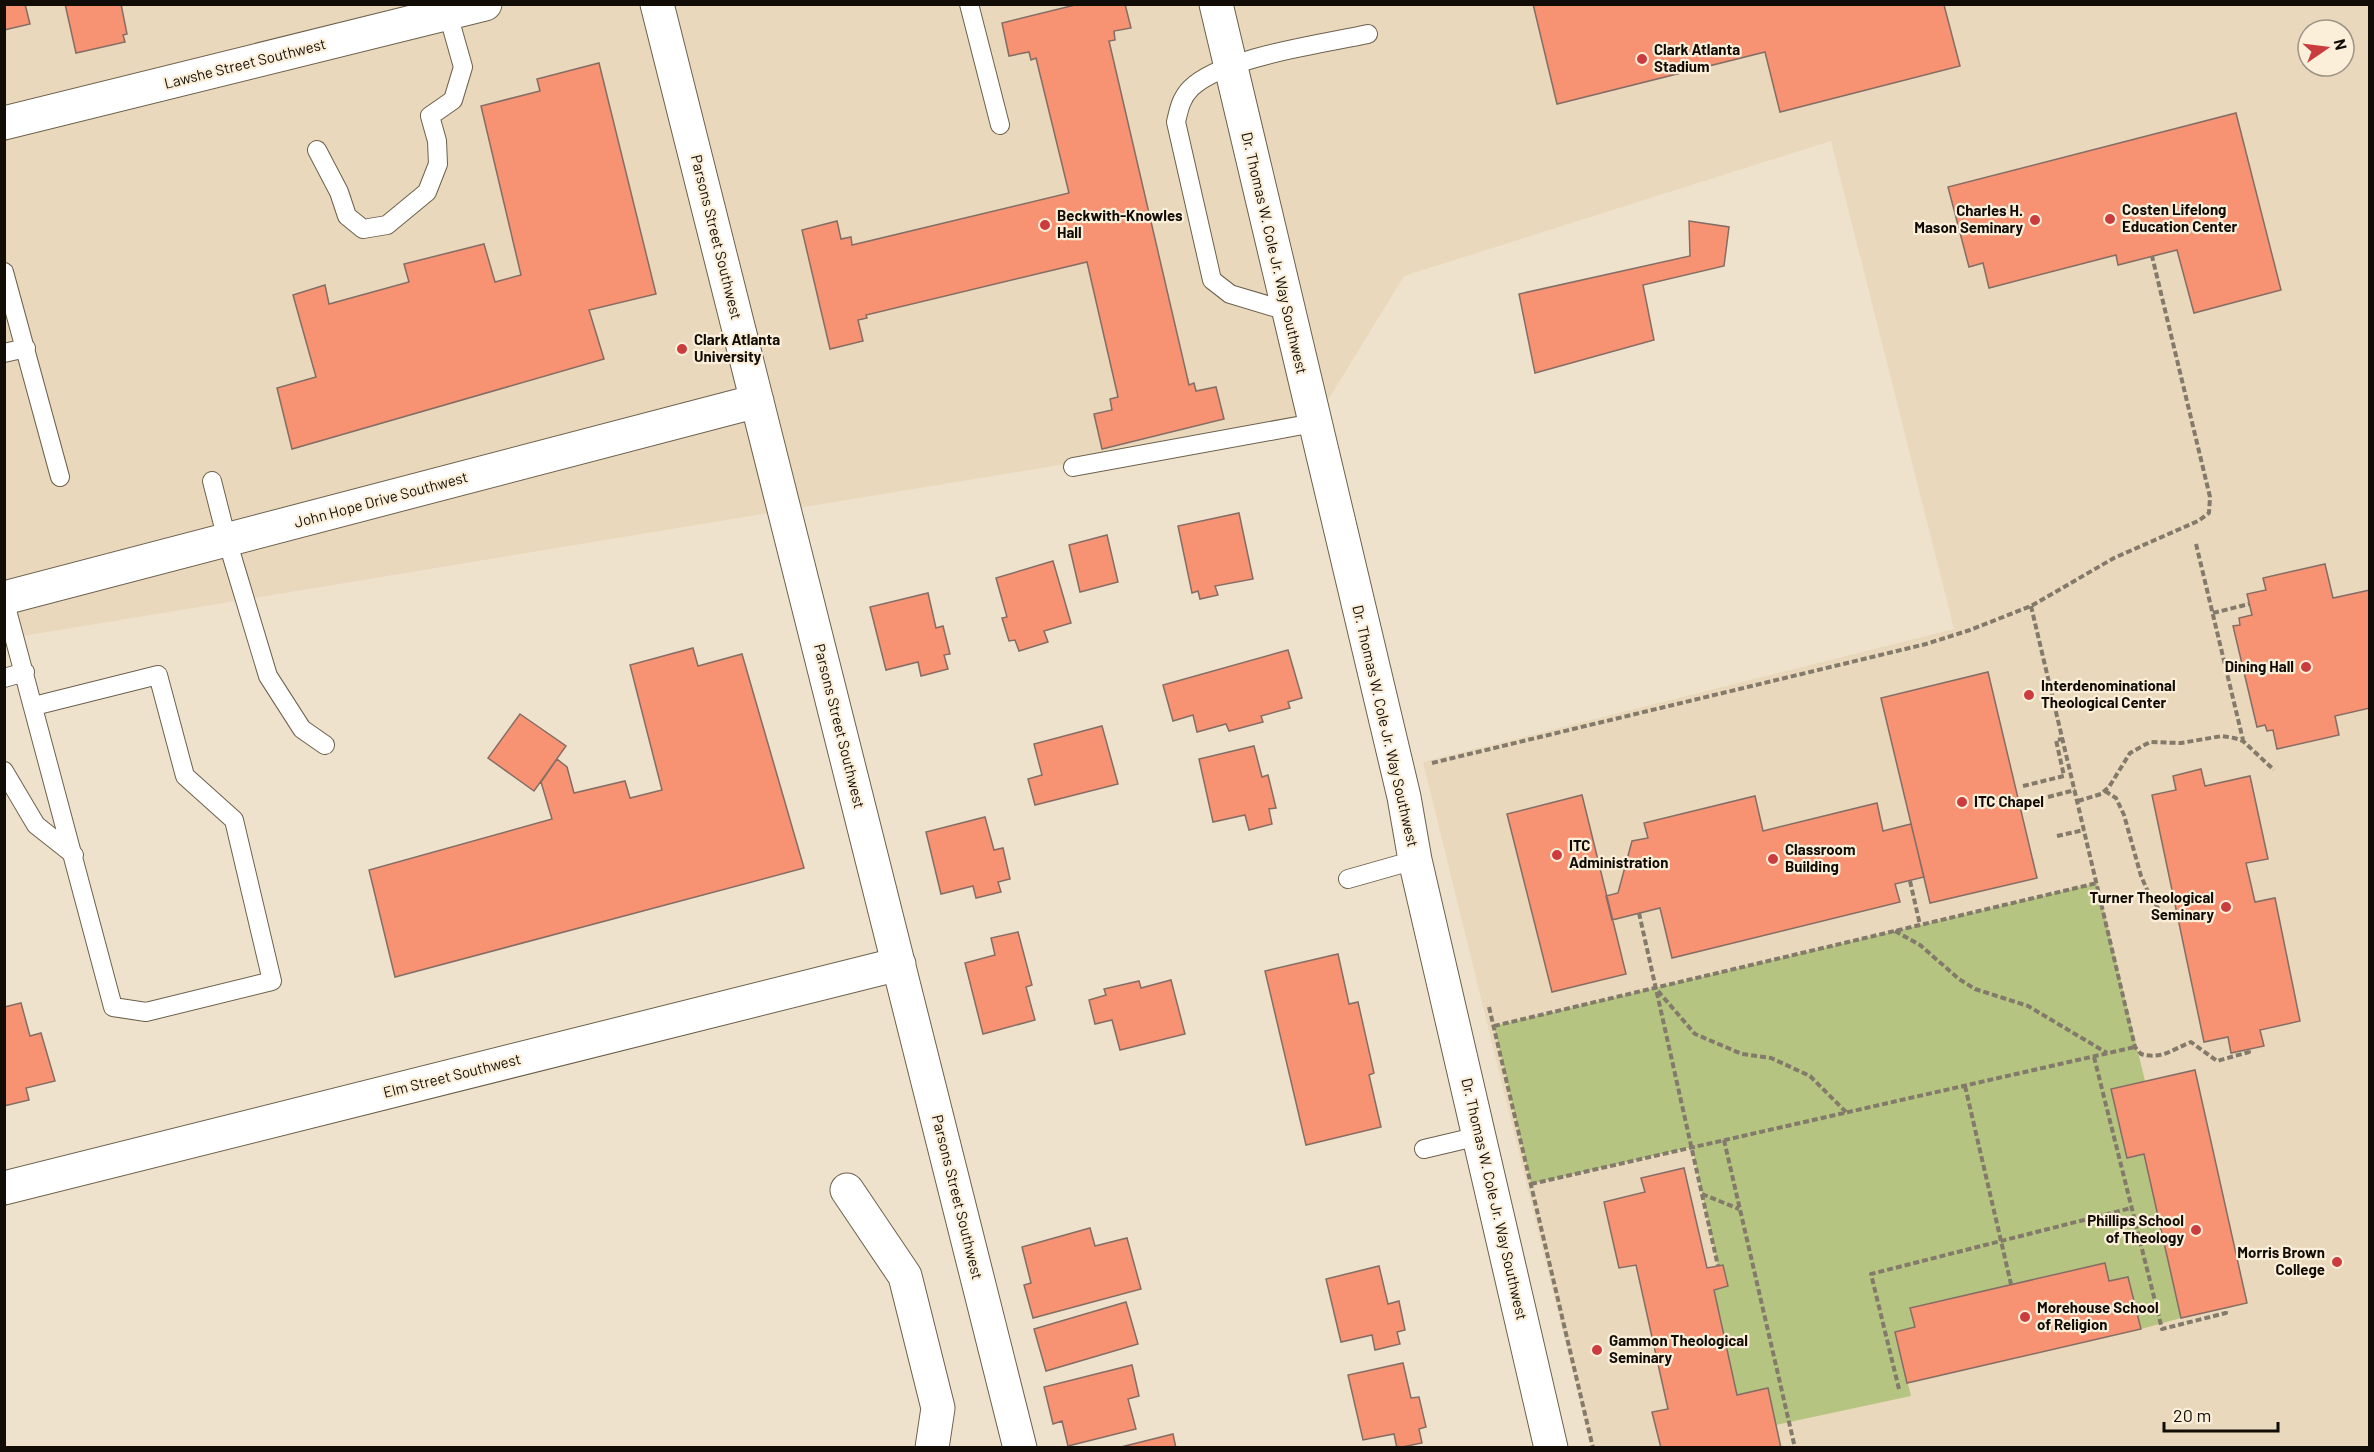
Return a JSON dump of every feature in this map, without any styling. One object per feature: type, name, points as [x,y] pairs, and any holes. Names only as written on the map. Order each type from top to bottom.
[{"type":"street","name":"Lawshe Street Southwest","points":[[4,123],[447,9],[485,4]]},
{"type":"street","name":"Parsons Street Southwest","points":[[657,4],[1020,1448]]},
{"type":"street","name":"Dr. Thomas W. Cole Jr. Way Southwest","points":[[1216,4],[1404,797],[1415,860],[1551,1448]]},
{"type":"street","name":"John Hope Drive Southwest","points":[[4,598],[757,401]]},
{"type":"street","name":"Elm Street Southwest","points":[[4,1188],[899,964]]},
{"type":"street","points":[[847,1190],[905,1275],[938,1408],[932,1448]]},
{"type":"lane","points":[[969,4],[1000,125]]},
{"type":"lane","points":[[317,150],[339,192],[347,216],[363,229],[387,225],[427,192],[438,164],[437,141],[430,116],[453,100],[463,67],[447,9]]},
{"type":"lane","points":[[1287,311],[1230,294],[1212,280],[1176,122],[1181,101],[1192,87],[1230,65],[1368,34]]},
{"type":"lane","points":[[4,272],[60,477]]},
{"type":"lane","points":[[4,353],[26,348]]},
{"type":"lane","points":[[1073,467],[1314,423]]},
{"type":"lane","points":[[212,481],[227,540],[268,676],[302,729],[324,744]]},
{"type":"lane","points":[[4,598],[113,1006],[146,1012],[272,981],[234,820],[185,776],[158,675],[34,706]]},
{"type":"lane","points":[[4,678],[25,672]]},
{"type":"lane","points":[[4,771],[36,825],[74,855]]},
{"type":"lane","points":[[1348,879],[1415,860]]},
{"type":"lane","points":[[1424,1149],[1479,1136]]},
{"type":"path","points":[[1430,764],[1926,644],[1970,630],[2031,606],[2114,558],[2198,521],[2209,513],[2211,497],[2152,256]]},
{"type":"path","points":[[2196,544],[2243,741]]},
{"type":"path","points":[[2213,613],[2249,604]]},
{"type":"path","points":[[2031,606],[2135,1047],[2141,1054],[2157,1056],[2169,1054],[2191,1042],[2217,1061],[2249,1052],[2247,1049]]},
{"type":"path","points":[[2078,801],[2104,791],[2116,779],[2126,757],[2143,744],[2159,740],[2181,743],[2222,736],[2243,741],[2274,770]]},
{"type":"path","points":[[2023,786],[2064,776],[2056,740],[2063,739]]},
{"type":"path","points":[[1428,754],[1432,772]]},
{"type":"path","points":[[2048,797],[2074,790]]},
{"type":"path","points":[[2104,791],[2116,798],[2124,815],[2132,849],[2148,894],[2162,914],[2176,913]]},
{"type":"path","points":[[2057,836],[2084,830]]},
{"type":"path","points":[[1910,881],[1920,925]]},
{"type":"path","points":[[1494,1026],[2097,883]]},
{"type":"path","points":[[1639,914],[1719,1266]]},
{"type":"path","points":[[1894,931],[1920,945],[1959,979],[1975,989],[2028,1006],[2108,1054]]},
{"type":"path","points":[[1656,988],[1695,1034],[1718,1046],[1742,1054],[1771,1058],[1810,1076],[1846,1113]]},
{"type":"path","points":[[1488,1004],[1593,1448]]},
{"type":"path","points":[[1531,1184],[2135,1047]]},
{"type":"path","points":[[2094,1057],[2162,1329],[2226,1313],[2225,1308]]},
{"type":"path","points":[[1965,1086],[2011,1284]]},
{"type":"path","points":[[1724,1140],[1795,1448]]},
{"type":"path","points":[[1702,1194],[1740,1209]]},
{"type":"path","points":[[1899,1389],[1871,1274],[2131,1208]]},
{"type":"shaded area","points":[[5,5],[2369,5],[2369,1447],[1591,1447],[1423,762],[1954,629],[1831,141],[1404,276],[1314,423],[5,639]]},
{"type":"green space","points":[[2097,883],[2145,1081],[2111,1089],[2128,1158],[2144,1154],[2181,1318],[2141,1329],[2128,1277],[2109,1281],[2104,1263],[1911,1308],[1915,1327],[1895,1332],[1911,1396],[1776,1425],[1768,1388],[1737,1395],[1714,1290],[1728,1286],[1723,1265],[1718,1266],[1692,1147],[1531,1184],[1494,1026]]},
{"type":"building","points":[[4,4],[25,4],[30,24],[4,30]]},
{"type":"building","points":[[65,4],[121,4],[127,34],[123,35],[125,42],[76,53]]},
{"type":"building","name":"Beckwith-Knowles Hall","points":[[1079,4],[1125,4],[1131,28],[1114,31],[1115,40],[1109,41],[1189,385],[1194,383],[1196,391],[1216,387],[1224,419],[1102,449],[1094,414],[1112,410],[1110,399],[1118,397],[1087,262],[866,315],[867,318],[858,320],[863,341],[830,349],[802,230],[837,221],[841,239],[851,237],[852,245],[1069,193],[1036,58],[1031,60],[1029,52],[1009,56],[1002,23]]},
{"type":"building","name":"Clark Atlanta Stadium","points":[[1533,4],[1948,4],[1944,5],[1960,66],[1780,112],[1765,52],[1557,104]]},
{"type":"building","points":[[599,63],[656,294],[589,310],[604,359],[292,449],[277,388],[316,377],[293,295],[325,285],[329,304],[409,282],[404,264],[484,244],[495,282],[521,275],[481,106],[540,91],[537,79]]},
{"type":"building","name":"Costen Lifelong Education Center","points":[[2236,113],[2281,290],[2194,313],[2177,250],[2118,265],[2116,255],[1989,288],[1983,263],[1969,267],[1948,187]]},
{"type":"building","points":[[1689,221],[1729,227],[1724,266],[1643,285],[1654,340],[1535,373],[1519,294],[1690,256]]},
{"type":"building","points":[[1239,513],[1253,579],[1215,586],[1218,595],[1200,599],[1198,591],[1192,593],[1178,526]]},
{"type":"building","points":[[1107,535],[1118,582],[1080,592],[1069,545]]},
{"type":"building","points":[[1053,561],[1071,623],[1044,631],[1048,642],[1019,651],[1015,640],[1009,641],[1002,618],[1007,617],[996,578]]},
{"type":"building","name":"Dining Hall","points":[[2325,564],[2333,598],[2370,590],[2370,708],[2335,716],[2339,735],[2277,749],[2273,730],[2267,731],[2265,725],[2257,727],[2233,626],[2240,625],[2239,618],[2252,615],[2247,594],[2266,590],[2263,578]]},
{"type":"building","points":[[928,593],[936,628],[943,626],[950,654],[944,655],[948,669],[921,676],[918,662],[886,670],[870,607]]},
{"type":"building","points":[[693,648],[698,666],[742,654],[804,868],[395,977],[369,870],[552,819],[541,782],[557,759],[567,767],[574,793],[625,781],[630,798],[662,790],[630,665]]},
{"type":"building","points":[[1288,650],[1302,698],[1288,702],[1290,708],[1261,716],[1263,722],[1229,731],[1226,724],[1197,732],[1193,715],[1173,721],[1163,685]]},
{"type":"building","name":"ITC Chapel","points":[[1988,672],[2037,878],[1930,903],[1881,698]]},
{"type":"building","points":[[520,714],[566,746],[534,791],[488,758]]},
{"type":"building","points":[[1102,726],[1118,784],[1035,805],[1028,779],[1042,775],[1034,744]]},
{"type":"building","points":[[1254,746],[1262,777],[1268,775],[1276,808],[1269,809],[1272,824],[1249,830],[1245,815],[1213,822],[1199,759]]},
{"type":"building","name":"Turner Theological Seminary","points":[[2201,769],[2205,786],[2250,776],[2268,859],[2246,863],[2255,902],[2275,898],[2300,1021],[2260,1030],[2264,1046],[2231,1053],[2228,1037],[2204,1042],[2152,795],[2176,790],[2173,776]]},
{"type":"building","name":"ITC Administration","points":[[1582,795],[1626,974],[1552,992],[1507,814]]},
{"type":"building","name":"Classroom Building","points":[[1755,796],[1763,831],[1877,803],[1883,831],[1911,824],[1924,877],[1895,884],[1900,902],[1672,958],[1660,908],[1612,920],[1606,896],[1618,893],[1632,841],[1648,838],[1644,823]]},
{"type":"building","points":[[985,817],[994,850],[1003,848],[1010,879],[998,882],[1001,892],[976,898],[973,886],[941,894],[926,832]]},
{"type":"building","points":[[1018,932],[1032,985],[1026,987],[1035,1020],[983,1034],[965,963],[995,955],[991,938]]},
{"type":"building","points":[[1338,954],[1349,1004],[1358,1002],[1374,1073],[1369,1075],[1381,1127],[1306,1145],[1265,971]]},
{"type":"building","points":[[1171,980],[1185,1034],[1120,1050],[1112,1020],[1095,1024],[1089,1000],[1106,995],[1104,989],[1139,981],[1141,988]]},
{"type":"building","points":[[21,1003],[30,1036],[41,1033],[55,1081],[26,1088],[29,1100],[4,1106],[4,1007]]},
{"type":"building","name":"Phillips School of Theology","points":[[2195,1070],[2247,1303],[2181,1318],[2144,1154],[2127,1158],[2111,1089]]},
{"type":"building","name":"Gammon Theological Seminary","points":[[1684,1168],[1707,1268],[1723,1265],[1728,1286],[1714,1290],[1737,1395],[1768,1388],[1781,1448],[1661,1448],[1652,1412],[1668,1409],[1636,1265],[1619,1268],[1604,1202],[1645,1192],[1641,1178]]},
{"type":"building","points":[[1090,1228],[1095,1246],[1127,1238],[1141,1289],[1033,1318],[1024,1285],[1031,1283],[1022,1247]]},
{"type":"building","name":"Morehouse School of Religion","points":[[2105,1263],[2109,1281],[2128,1277],[2141,1329],[1907,1383],[1895,1332],[1915,1327],[1910,1308]]},
{"type":"building","points":[[1379,1266],[1388,1304],[1399,1301],[1405,1330],[1397,1332],[1400,1344],[1375,1350],[1372,1335],[1341,1342],[1326,1279]]},
{"type":"building","points":[[1126,1302],[1138,1344],[1046,1371],[1034,1329]]},
{"type":"building","points":[[1403,1363],[1411,1398],[1419,1397],[1426,1427],[1419,1429],[1422,1443],[1397,1448],[1394,1434],[1363,1440],[1348,1375]]},
{"type":"building","points":[[1132,1365],[1139,1396],[1128,1399],[1136,1429],[1068,1446],[1062,1421],[1053,1424],[1044,1387]]},
{"type":"building","points":[[1173,1434],[1176,1448],[1117,1448]]},
{"type":"place","name":"Clark Atlanta Stadium","points":[[1642,59]]},
{"type":"place","name":"Costen Lifelong Education Center","points":[[2110,219]]},
{"type":"place","name":"Charles H. Mason Seminary","points":[[2035,220]]},
{"type":"place","name":"Beckwith-Knowles Hall","points":[[1045,225]]},
{"type":"place","name":"Clark Atlanta University","points":[[682,349]]},
{"type":"place","name":"Dining Hall","points":[[2306,667]]},
{"type":"place","name":"Interdenominational Theological Center","points":[[2029,695]]},
{"type":"place","name":"ITC Chapel","points":[[1962,802]]},
{"type":"place","name":"ITC Administration","points":[[1557,855]]},
{"type":"place","name":"Classroom Building","points":[[1773,859]]},
{"type":"place","name":"Turner Theological Seminary","points":[[2226,907]]},
{"type":"place","name":"Phillips School of Theology","points":[[2196,1230]]},
{"type":"place","name":"Morris Brown College","points":[[2337,1262]]},
{"type":"place","name":"Morehouse School of Religion","points":[[2025,1317]]},
{"type":"place","name":"Gammon Theological Seminary","points":[[1597,1350]]}]
